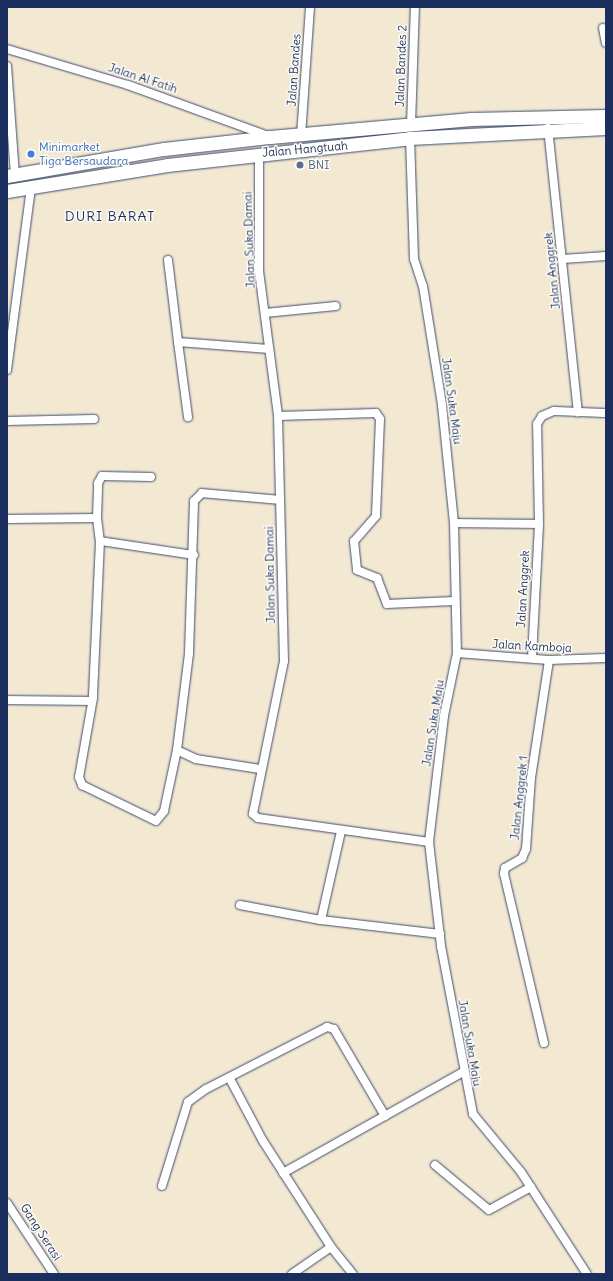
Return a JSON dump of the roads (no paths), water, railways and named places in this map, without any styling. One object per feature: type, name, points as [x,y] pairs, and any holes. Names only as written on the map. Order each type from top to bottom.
[{"type":"highway","name":"Jalan Hangtuah","points":[[7,191],[258,154],[364,144],[410,132],[471,119],[606,116]]},
{"type":"highway","name":"Jalan Hangtuah","points":[[11,176],[164,149],[270,137],[301,136],[363,130],[410,132],[606,128]]},
{"type":"highway","points":[[363,130],[364,144]]},
{"type":"street","name":"Jalan Bandes","points":[[301,136],[310,7]]},
{"type":"street","name":"Jalan Bandes 2","points":[[410,132],[415,7]]},
{"type":"street","points":[[603,28],[606,43]]},
{"type":"street","name":"Jalan Al Fatih","points":[[7,49],[128,85],[270,137]]},
{"type":"street","points":[[7,66],[11,176]]},
{"type":"street","name":"Jalan Anggrek","points":[[548,128],[578,412]]},
{"type":"street","name":"Jalan Suka Maju","points":[[410,132],[414,259],[423,286],[442,405],[454,523],[454,601],[457,653],[444,716],[429,842],[440,934],[463,1072],[473,1114],[531,1187],[587,1274]]},
{"type":"street","name":"Jalan Suka Damai","points":[[258,154],[260,271],[278,416],[284,661],[252,806],[256,818],[429,842]]},
{"type":"street","points":[[7,370],[31,188]]},
{"type":"street","points":[[563,259],[606,256]]},
{"type":"street","points":[[168,260],[188,417]]},
{"type":"street","points":[[265,313],[336,306]]},
{"type":"street","points":[[178,342],[269,349]]},
{"type":"street","name":"Jalan Anggrek","points":[[532,658],[539,524],[536,424],[542,416],[554,411],[606,413]]},
{"type":"street","points":[[278,416],[376,412],[380,419],[376,516],[354,541],[357,570],[377,578],[387,604],[454,601]]},
{"type":"street","points":[[7,421],[94,419]]},
{"type":"street","points":[[151,476],[102,476],[98,483],[97,518],[100,541],[92,701],[79,777],[87,790],[156,821],[164,811],[177,750],[189,653],[194,555],[194,501],[199,494],[245,494],[280,500]]},
{"type":"street","points":[[7,519],[97,518]]},
{"type":"street","points":[[454,523],[539,524]]},
{"type":"street","points":[[100,541],[194,555]]},
{"type":"street","name":"Jalan Kamboja","points":[[457,653],[548,660],[606,658]]},
{"type":"street","name":"Jalan Anggrek 1","points":[[544,1043],[504,874],[505,868],[522,858],[526,849],[531,778],[548,660]]},
{"type":"street","points":[[7,700],[92,701]]},
{"type":"street","points":[[177,750],[196,759],[260,769]]},
{"type":"street","points":[[321,920],[341,831]]},
{"type":"street","points":[[240,905],[321,920],[440,934]]},
{"type":"street","points":[[162,1186],[188,1102],[206,1089],[230,1079],[330,1026],[385,1116]]},
{"type":"street","points":[[283,1173],[463,1072]]},
{"type":"street","points":[[230,1079],[283,1173],[331,1247],[353,1274]]},
{"type":"street","points":[[435,1165],[489,1210],[531,1187]]},
{"type":"street","name":"Gang Serasi","points":[[7,1203],[54,1274]]},
{"type":"street","points":[[292,1274],[331,1247]]},
{"type":"place","name":"Minimarket Tiga Bersaudara","points":[[31,154]]},
{"type":"place","name":"BNI","points":[[300,165]]},
{"type":"district","name":"DURI BARAT","points":[[110,216]]}]
